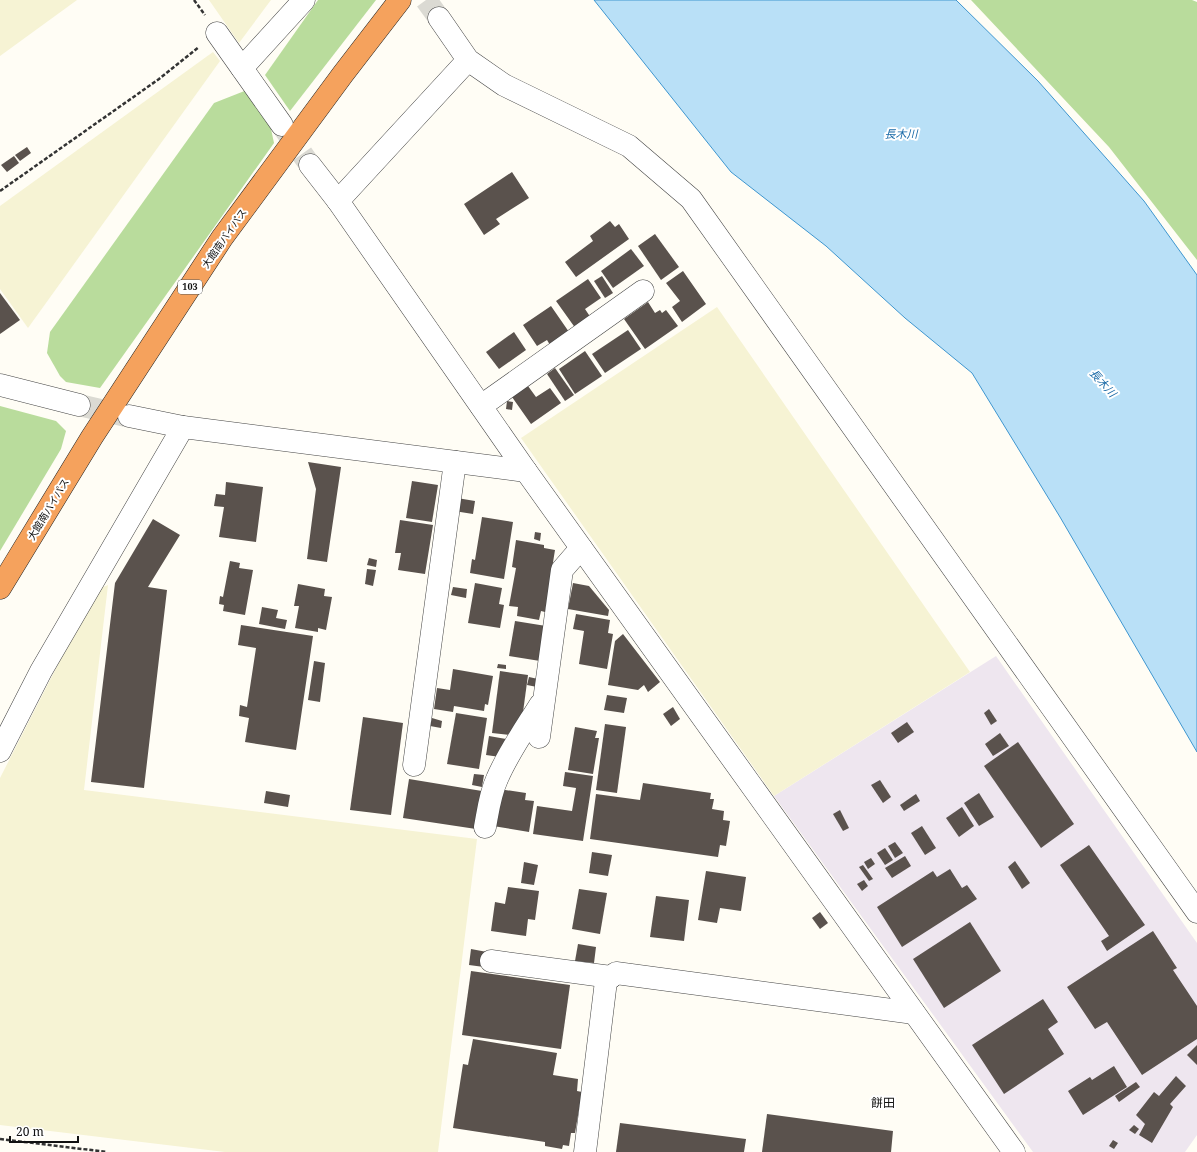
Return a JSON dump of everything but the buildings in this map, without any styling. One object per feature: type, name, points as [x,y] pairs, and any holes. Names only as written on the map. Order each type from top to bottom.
[{"type":"highway","name":"大館南バイパス","points":[[0,588],[92,437],[222,238],[343,74],[400,0]]},
{"type":"street","points":[[242,68],[304,0]]},
{"type":"street","points":[[438,18],[468,60],[504,85],[629,146],[691,199],[1197,912]]},
{"type":"street","points":[[217,33],[282,126]]},
{"type":"street","points":[[338,201],[468,60]]},
{"type":"street","points":[[310,165],[338,201],[526,471],[1014,1152]]},
{"type":"street","points":[[481,406],[643,291]]},
{"type":"street","points":[[0,384],[79,405]]},
{"type":"street","points":[[129,416],[183,427],[526,471]]},
{"type":"street","points":[[0,751],[41,671],[183,427]]},
{"type":"street","points":[[414,765],[455,462]]},
{"type":"street","points":[[539,737],[562,570],[581,548]]},
{"type":"street","points":[[485,827],[496,780],[544,699]]},
{"type":"street","points":[[491,961],[611,977]]},
{"type":"street","points":[[585,1152],[606,981],[616,973],[914,1013]]},
{"type":"path","points":[[0,191],[159,79],[217,33]]},
{"type":"path","points":[[0,1139],[107,1152]]},
{"type":"shaded area","points":[[0,0],[77,0],[0,56]]},
{"type":"shaded area","points":[[209,0],[271,0],[239,43]]},
{"type":"shaded area","points":[[213,52],[220,61],[28,328],[0,289],[0,206]]},
{"type":"shaded area","points":[[717,307],[970,672],[774,796],[521,438]]},
{"type":"shaded area","points":[[108,585],[84,790],[477,839],[438,1152],[225,1152],[0,1125],[0,778],[96,590]]},
{"type":"shaded area","points":[[996,656],[1197,943],[1197,1135],[1185,1152],[1033,1152],[774,796]]},
{"type":"green space","points":[[318,0],[376,0],[290,111],[265,75]]},
{"type":"green space","points":[[971,0],[1192,0],[1197,2],[1197,260],[1109,147]]},
{"type":"green space","points":[[247,90],[268,115],[274,143],[100,388],[66,382],[60,376],[47,353],[50,332],[214,103]]},
{"type":"green space","points":[[0,406],[56,421],[66,431],[61,449],[0,551]]},
{"type":"water","name":"長木川","points":[[594,0],[956,0],[1038,81],[1144,201],[1197,275],[1197,752],[1060,517],[972,373],[905,318],[826,246],[731,172]]},
{"type":"tunnel","points":[[426,0],[439,18]]},
{"type":"tunnel","points":[[283,127],[310,165]]},
{"type":"tunnel","points":[[79,405],[126,416]]},
{"type":"district","name":"餅田","points":[[883,1103]]}]
